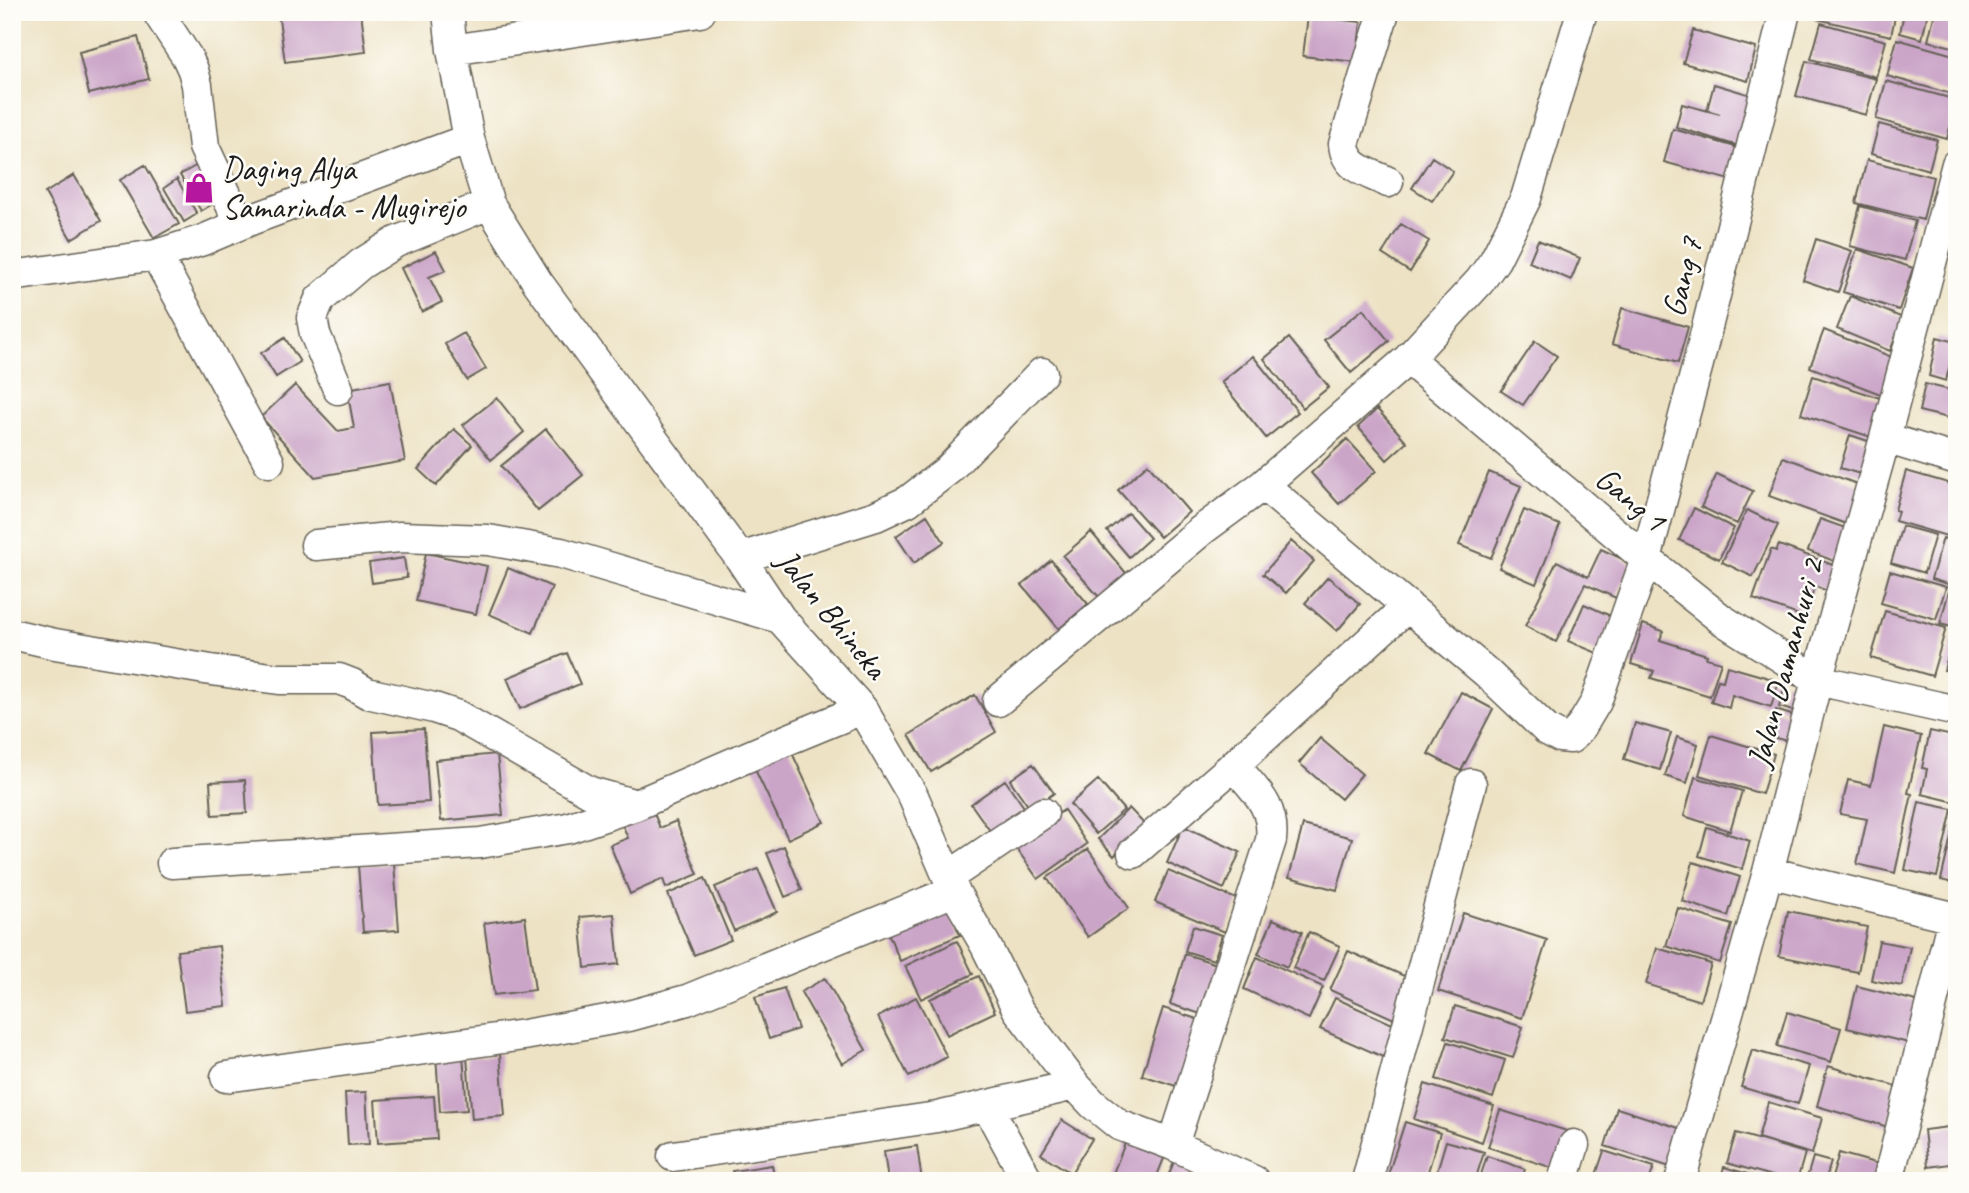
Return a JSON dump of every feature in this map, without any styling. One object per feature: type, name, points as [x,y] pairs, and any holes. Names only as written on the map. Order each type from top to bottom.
[{"type":"street","points":[[159,12],[193,70],[204,147],[240,224]]},
{"type":"street","name":"Jalan Bhineka","points":[[447,12],[469,139],[489,204],[538,283],[740,558],[780,618],[862,709],[913,796],[951,884],[1018,1010],[1075,1085],[1119,1125],[1173,1145],[1254,1181]]},
{"type":"street","points":[[452,50],[700,12]]},
{"type":"street","points":[[1384,12],[1344,144],[1350,164],[1388,182]]},
{"type":"street","points":[[998,701],[1202,530],[1263,485],[1408,359],[1480,281],[1495,260],[1525,198],[1582,12]]},
{"type":"street","name":"Gang 7","points":[[1408,606],[1487,673],[1547,730],[1560,737],[1571,738],[1581,727],[1597,702],[1646,559],[1699,360],[1785,12]]},
{"type":"street","points":[[12,276],[156,255],[203,240],[469,139]]},
{"type":"street","name":"Jalan Damanhuri 2","points":[[1680,1181],[1768,872],[1817,680],[1885,438],[1948,233],[1957,164]]},
{"type":"street","points":[[338,388],[315,334],[312,318],[320,299],[361,264],[396,242],[489,204]]},
{"type":"street","points":[[156,255],[269,462]]},
{"type":"street","name":"Gang 1","points":[[1408,359],[1721,619],[1817,680],[1957,711]]},
{"type":"street","points":[[740,558],[876,516],[908,501],[948,470],[1042,373]]},
{"type":"street","points":[[1885,438],[1957,460]]},
{"type":"street","points":[[1133,853],[1408,606],[1263,485]]},
{"type":"street","points":[[316,545],[400,537],[488,540],[561,553],[780,618]]},
{"type":"street","points":[[12,635],[55,645],[279,679],[339,678],[367,693],[458,716],[590,792],[636,805]]},
{"type":"street","points":[[172,863],[480,843],[568,828],[636,805],[862,709]]},
{"type":"street","points":[[1173,1145],[1271,840],[1271,816],[1266,804],[1234,765]]},
{"type":"street","points":[[1367,1181],[1471,784]]},
{"type":"street","points":[[226,1077],[524,1035],[629,1016],[687,1000],[951,884],[1043,813]]},
{"type":"street","points":[[1768,872],[1955,918],[1888,1181]]},
{"type":"street","points":[[673,1156],[937,1117],[1075,1085]]},
{"type":"street","points":[[987,1106],[1028,1181]]},
{"type":"street","points":[[1563,1181],[1574,1145]]},
{"type":"building","points":[[278,12],[361,12],[366,52],[285,62]]},
{"type":"building","points":[[1818,12],[1896,12],[1891,36],[1817,19]]},
{"type":"building","points":[[1904,12],[1928,12],[1922,39],[1900,33]]},
{"type":"building","points":[[1935,12],[1957,13],[1957,48],[1928,41]]},
{"type":"building","points":[[1308,16],[1361,22],[1356,62],[1303,56]]},
{"type":"building","points":[[1821,23],[1886,41],[1876,77],[1811,59]]},
{"type":"building","points":[[1693,30],[1756,48],[1748,81],[1683,63]]},
{"type":"building","points":[[138,37],[149,79],[89,94],[79,52]]},
{"type":"building","points":[[1897,39],[1957,56],[1955,95],[1887,76]]},
{"type":"building","points":[[1806,61],[1876,79],[1866,115],[1796,96]]},
{"type":"building","points":[[1886,81],[1957,100],[1947,139],[1876,119]]},
{"type":"building","points":[[1714,84],[1751,95],[1738,146],[1676,127],[1682,104],[1720,114],[1707,110]]},
{"type":"building","points":[[1879,124],[1937,140],[1929,170],[1871,154]]},
{"type":"building","points":[[1673,129],[1739,148],[1730,180],[1664,162]]},
{"type":"building","points":[[1432,157],[1453,171],[1432,201],[1412,188]]},
{"type":"building","points":[[1867,160],[1933,177],[1923,220],[1856,203]]},
{"type":"building","points":[[145,165],[179,224],[154,238],[120,180]]},
{"type":"building","name":"Daging Alya Samarinda - Mugirejo","points":[[197,165],[218,201],[201,211],[180,175]]},
{"type":"building","points":[[74,175],[101,221],[71,239],[45,193]]},
{"type":"building","points":[[177,179],[197,214],[184,222],[164,188]]},
{"type":"building","points":[[1860,206],[1915,221],[1905,260],[1850,246]]},
{"type":"building","points":[[1401,224],[1429,241],[1410,272],[1382,254]]},
{"type":"building","points":[[1816,239],[1852,251],[1838,292],[1803,280]]},
{"type":"building","points":[[1538,240],[1580,258],[1571,280],[1529,262]]},
{"type":"building","points":[[1857,249],[1913,268],[1899,310],[1843,292]]},
{"type":"building","points":[[436,251],[446,270],[429,277],[442,302],[422,312],[401,268]]},
{"type":"building","points":[[1850,296],[1903,318],[1890,351],[1837,329]]},
{"type":"building","points":[[1622,308],[1688,327],[1678,363],[1612,344]]},
{"type":"building","points":[[1363,309],[1389,341],[1351,373],[1324,340]]},
{"type":"building","points":[[1824,330],[1897,359],[1883,395],[1810,367]]},
{"type":"building","points":[[464,333],[486,369],[467,380],[445,344]]},
{"type":"building","points":[[1937,337],[1955,342],[1946,381],[1929,376]]},
{"type":"building","points":[[285,338],[300,362],[276,377],[261,353]]},
{"type":"building","points":[[1289,338],[1329,387],[1303,408],[1264,359]]},
{"type":"building","points":[[1535,341],[1557,356],[1523,405],[1501,391]]},
{"type":"building","points":[[1253,356],[1298,412],[1266,438],[1221,382]]},
{"type":"building","points":[[1813,376],[1883,399],[1871,437],[1801,414]]},
{"type":"building","points":[[390,381],[405,461],[315,477],[261,417],[295,385],[338,431],[354,428],[347,389]]},
{"type":"building","points":[[1925,384],[1954,391],[1948,418],[1919,411]]},
{"type":"building","points":[[497,398],[524,432],[491,460],[463,425]]},
{"type":"building","points":[[1377,409],[1407,442],[1387,460],[1358,427]]},
{"type":"building","points":[[454,429],[472,445],[436,486],[418,469]]},
{"type":"building","points":[[546,429],[583,475],[538,511],[501,466]]},
{"type":"building","points":[[1850,435],[1877,444],[1867,476],[1840,468]]},
{"type":"building","points":[[1347,439],[1376,471],[1339,504],[1311,473]]},
{"type":"building","points":[[1783,457],[1863,486],[1849,525],[1769,496]]},
{"type":"building","points":[[1148,464],[1189,512],[1160,537],[1118,490]]},
{"type":"building","points":[[1906,471],[1955,485],[1952,496],[1957,498],[1957,539],[1895,521],[1898,511],[1895,510]]},
{"type":"building","points":[[1489,472],[1521,486],[1491,558],[1459,545]]},
{"type":"building","points":[[1717,474],[1753,491],[1737,524],[1701,507]]},
{"type":"building","points":[[1694,508],[1734,528],[1719,559],[1679,540]]},
{"type":"building","points":[[1524,510],[1560,525],[1536,584],[1499,568]]},
{"type":"building","points":[[1747,510],[1778,525],[1753,577],[1722,562]]},
{"type":"building","points":[[1128,513],[1150,538],[1129,557],[1107,531]]},
{"type":"building","points":[[927,515],[944,542],[914,563],[896,536]]},
{"type":"building","points":[[1820,519],[1851,530],[1839,563],[1808,551]]},
{"type":"building","points":[[1902,526],[1935,535],[1924,573],[1891,563]]},
{"type":"building","points":[[1091,532],[1126,573],[1099,597],[1063,556]]},
{"type":"building","points":[[1943,538],[1957,542],[1957,587],[1931,579]]},
{"type":"building","points":[[1291,541],[1314,561],[1286,593],[1263,574]]},
{"type":"building","points":[[1779,545],[1839,567],[1830,592],[1815,586],[1804,617],[1753,599],[1771,549],[1776,551]]},
{"type":"building","points":[[1601,549],[1631,563],[1616,598],[1585,584],[1556,642],[1525,626],[1557,561],[1588,577]]},
{"type":"building","points":[[426,553],[487,566],[476,614],[416,601]]},
{"type":"building","points":[[404,558],[407,578],[372,583],[369,563]]},
{"type":"building","points":[[1051,560],[1088,604],[1059,629],[1022,585]]},
{"type":"building","points":[[508,568],[552,587],[533,633],[489,614]]},
{"type":"building","points":[[1890,571],[1946,587],[1936,619],[1881,603]]},
{"type":"building","points":[[1328,577],[1360,604],[1337,631],[1305,603]]},
{"type":"building","points":[[1949,591],[1957,593],[1957,673],[1944,670],[1956,628],[1940,624]]},
{"type":"building","points":[[1584,604],[1613,617],[1597,653],[1568,641]]},
{"type":"building","points":[[1885,611],[1946,628],[1932,676],[1871,658]]},
{"type":"building","points":[[1643,624],[1663,631],[1660,640],[1721,662],[1710,696],[1651,678],[1654,671],[1631,664]]},
{"type":"building","points":[[567,653],[580,684],[520,709],[507,678]]},
{"type":"building","points":[[1727,666],[1779,681],[1771,707],[1732,695],[1729,708],[1711,702],[1718,680],[1723,681]]},
{"type":"building","points":[[1786,682],[1800,687],[1793,711],[1779,707]]},
{"type":"building","points":[[1461,692],[1493,709],[1461,771],[1428,754]]},
{"type":"building","points":[[975,695],[996,732],[931,772],[909,735]]},
{"type":"building","points":[[1776,710],[1794,716],[1787,741],[1768,736]]},
{"type":"building","points":[[1635,723],[1671,733],[1660,770],[1624,759]]},
{"type":"building","points":[[1884,727],[1921,736],[1908,793],[1912,794],[1895,873],[1857,864],[1867,819],[1840,814],[1848,780],[1871,785]]},
{"type":"building","points":[[424,729],[429,802],[378,805],[373,732]]},
{"type":"building","points":[[1930,731],[1957,737],[1955,802],[1922,794],[1927,769],[1922,768]]},
{"type":"building","points":[[1711,735],[1774,754],[1762,794],[1699,775]]},
{"type":"building","points":[[1677,737],[1698,744],[1687,783],[1665,776]]},
{"type":"building","points":[[1320,738],[1362,774],[1341,799],[1299,763]]},
{"type":"building","points":[[787,742],[824,822],[788,839],[750,759]]},
{"type":"building","points":[[497,754],[503,815],[441,821],[435,760]]},
{"type":"building","points":[[1033,764],[1054,793],[1031,810],[1010,780]]},
{"type":"building","points":[[1695,777],[1742,791],[1730,831],[1684,816]]},
{"type":"building","points":[[245,780],[247,813],[212,815],[210,782]]},
{"type":"building","points":[[1005,780],[1026,810],[993,835],[971,804]]},
{"type":"building","points":[[1098,780],[1124,810],[1096,834],[1070,804]]},
{"type":"building","points":[[1919,802],[1952,809],[1937,877],[1905,870]]},
{"type":"building","points":[[1129,808],[1146,826],[1114,856],[1098,839]]},
{"type":"building","points":[[1064,810],[1087,844],[1038,879],[1014,845]]},
{"type":"building","points":[[653,811],[660,828],[676,821],[698,874],[666,888],[663,879],[630,894],[610,845],[628,838],[622,824]]},
{"type":"building","points":[[1957,815],[1957,884],[1941,880]]},
{"type":"building","points":[[1303,825],[1352,838],[1337,890],[1289,877]]},
{"type":"building","points":[[1183,826],[1240,852],[1224,889],[1167,863]]},
{"type":"building","points":[[1707,827],[1750,841],[1742,869],[1699,856]]},
{"type":"building","points":[[784,846],[802,890],[785,897],[767,853]]},
{"type":"building","points":[[1088,849],[1129,908],[1088,937],[1047,878]]},
{"type":"building","points":[[1693,862],[1740,877],[1728,916],[1682,901]]},
{"type":"building","points":[[394,863],[399,930],[363,932],[358,865]]},
{"type":"building","points":[[758,869],[777,912],[734,931],[715,887]]},
{"type":"building","points":[[1168,871],[1239,900],[1225,932],[1155,902]]},
{"type":"building","points":[[705,878],[731,940],[694,955],[668,894]]},
{"type":"building","points":[[945,899],[960,935],[900,961],[885,926]]},
{"type":"building","points":[[1678,908],[1732,925],[1720,963],[1666,946]]},
{"type":"building","points":[[1788,911],[1867,927],[1858,972],[1779,956]]},
{"type":"building","points":[[1463,913],[1547,940],[1522,1018],[1438,991]]},
{"type":"building","points":[[614,914],[619,964],[585,968],[580,917]]},
{"type":"building","points":[[525,917],[535,990],[494,995],[484,923]]},
{"type":"building","points":[[1273,919],[1302,932],[1287,967],[1258,954]]},
{"type":"building","points":[[1193,926],[1222,935],[1214,960],[1185,951]]},
{"type":"building","points":[[1309,932],[1340,946],[1324,981],[1293,968]]},
{"type":"building","points":[[957,941],[973,974],[921,999],[905,966]]},
{"type":"building","points":[[1879,941],[1910,947],[1902,986],[1871,980]]},
{"type":"building","points":[[219,946],[226,1006],[185,1011],[177,951]]},
{"type":"building","points":[[1657,948],[1711,964],[1700,1001],[1646,984]]},
{"type":"building","points":[[1348,951],[1411,979],[1394,1019],[1330,990]]},
{"type":"building","points":[[1185,954],[1223,966],[1207,1016],[1170,1004]]},
{"type":"building","points":[[1257,957],[1323,987],[1309,1019],[1244,989]]},
{"type":"building","points":[[979,976],[995,1012],[947,1035],[930,999]]},
{"type":"building","points":[[825,978],[866,1050],[842,1064],[801,992]]},
{"type":"building","points":[[1857,986],[1928,1004],[1917,1045],[1847,1028]]},
{"type":"building","points":[[784,988],[798,1029],[769,1039],[755,997]]},
{"type":"building","points":[[916,997],[947,1057],[909,1077],[878,1017]]},
{"type":"building","points":[[1335,998],[1397,1026],[1383,1057],[1320,1029]]},
{"type":"building","points":[[1455,1006],[1523,1027],[1513,1058],[1445,1037]]},
{"type":"building","points":[[1163,1008],[1203,1021],[1182,1088],[1142,1075]]},
{"type":"building","points":[[1787,1012],[1841,1028],[1831,1062],[1777,1046]]},
{"type":"building","points":[[1448,1042],[1505,1060],[1493,1098],[1436,1079]]},
{"type":"building","points":[[1752,1050],[1809,1066],[1798,1104],[1741,1087]]},
{"type":"building","points":[[463,1054],[467,1110],[440,1112],[436,1056]]},
{"type":"building","points":[[500,1054],[505,1116],[472,1119],[467,1057]]},
{"type":"building","points":[[1828,1066],[1899,1087],[1888,1127],[1817,1106]]},
{"type":"building","points":[[1425,1084],[1494,1106],[1482,1142],[1414,1119]]},
{"type":"building","points":[[366,1092],[369,1144],[348,1145],[345,1093]]},
{"type":"building","points":[[434,1096],[437,1139],[378,1143],[375,1100]]},
{"type":"building","points":[[1768,1102],[1822,1118],[1812,1154],[1758,1138]]},
{"type":"building","points":[[1617,1108],[1682,1129],[1670,1167],[1605,1146]]},
{"type":"building","points":[[1500,1110],[1570,1132],[1559,1170],[1488,1147]]},
{"type":"building","points":[[1062,1120],[1092,1139],[1071,1173],[1041,1154]]},
{"type":"building","points":[[1405,1122],[1440,1133],[1425,1181],[1386,1181]]},
{"type":"building","points":[[1957,1126],[1957,1163],[1928,1167],[1924,1130]]},
{"type":"building","points":[[1129,1133],[1168,1148],[1155,1181],[1110,1181]]},
{"type":"building","points":[[1736,1133],[1805,1153],[1797,1181],[1727,1163]]},
{"type":"building","points":[[1446,1141],[1484,1152],[1475,1181],[1434,1181]]},
{"type":"building","points":[[917,1146],[922,1181],[888,1181],[884,1151]]},
{"type":"building","points":[[1604,1151],[1654,1167],[1649,1181],[1594,1181]]},
{"type":"building","points":[[1178,1152],[1216,1168],[1211,1181],[1166,1181]]},
{"type":"building","points":[[1839,1153],[1882,1165],[1877,1181],[1831,1181]]},
{"type":"building","points":[[1487,1156],[1525,1169],[1521,1181],[1479,1181]]},
{"type":"building","points":[[1813,1157],[1831,1162],[1825,1181],[1806,1181]]},
{"type":"building","points":[[772,1165],[775,1181],[734,1181],[732,1171]]},
{"type":"building","points":[[1724,1167],[1768,1180],[1768,1181],[1720,1181]]},
{"type":"place","name":"Daging Alya Samarinda - Mugirejo","points":[[199,188]]}]
